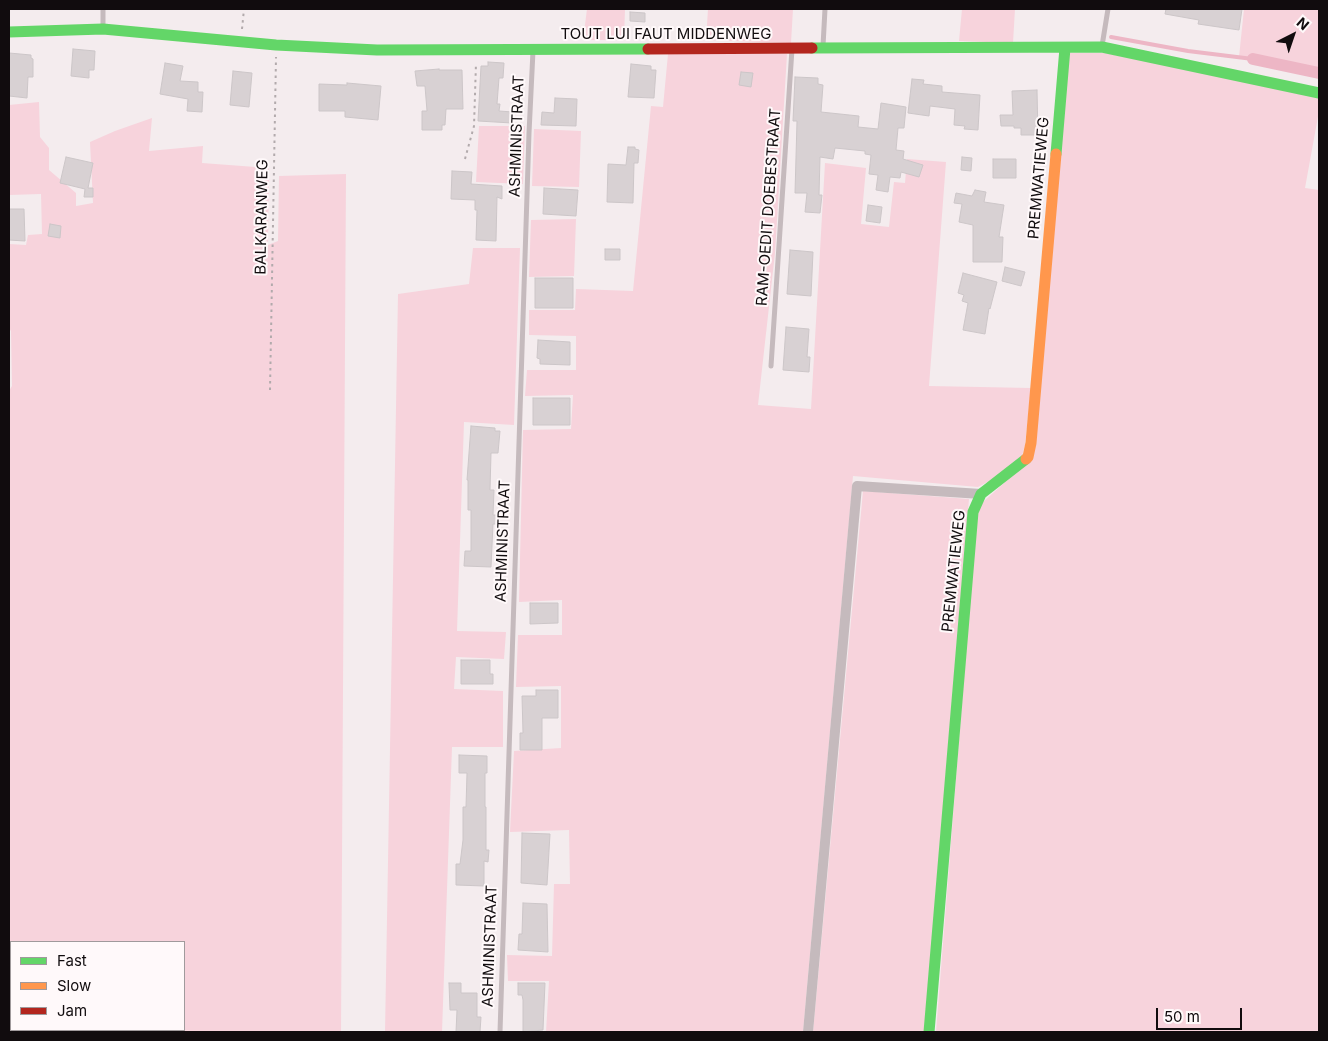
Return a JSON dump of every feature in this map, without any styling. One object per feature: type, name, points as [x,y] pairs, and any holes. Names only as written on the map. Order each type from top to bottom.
[{"type":"street","name":"TOUT LUI FAUT MIDDENWEG","points":[[9,32],[103,29],[276,45],[377,50],[1102,47],[1319,93]]},
{"type":"street","name":"PREMWATIEWEG","points":[[929,1032],[972,512],[981,494],[1028,458],[1031,443],[1065,48]]},
{"type":"street","points":[[808,1032],[857,486],[981,494]]},
{"type":"lane","points":[[103,9],[103,29]]},
{"type":"lane","points":[[823,49],[825,9]]},
{"type":"lane","points":[[1102,47],[1108,9]]},
{"type":"lane","name":"RAM-OEDIT DOEBESTRAAT","points":[[771,366],[792,49]]},
{"type":"lane","name":"ASHMINISTRAAT","points":[[500,1032],[533,50]]},
{"type":"path","points":[[241,42],[244,9]]},
{"type":"path","name":"BALKARANWEG","points":[[270,390],[276,45]]},
{"type":"path","points":[[466,159],[474,126],[476,50]]},
{"type":"shaded area","points":[[587,9],[625,9],[624,40],[583,40]]},
{"type":"shaded area","points":[[708,9],[793,9],[791,43],[706,40]]},
{"type":"shaded area","points":[[962,9],[1015,9],[1013,43],[959,41]]},
{"type":"shaded area","points":[[1244,9],[1319,9],[1319,73],[1239,57]]},
{"type":"shaded area","points":[[1068,53],[1106,53],[1319,97],[1319,111],[1305,188],[1319,190],[1319,1032],[936,1032],[977,512],[983,502],[1033,457]]},
{"type":"shaded area","points":[[668,54],[787,54],[775,253],[758,405],[811,409],[825,163],[866,168],[861,224],[889,227],[894,182],[905,183],[907,159],[946,162],[929,386],[1031,388],[1025,445],[1022,456],[999,476],[978,487],[853,476],[803,1032],[546,1032],[549,981],[508,981],[507,955],[552,956],[554,884],[570,884],[569,830],[510,832],[514,751],[561,748],[561,686],[516,687],[518,635],[562,635],[562,600],[519,602],[523,430],[571,429],[573,395],[525,396],[527,370],[576,370],[576,336],[529,335],[529,310],[575,310],[576,289],[633,291],[651,106],[663,107]]},
{"type":"shaded area","points":[[39,102],[40,137],[49,148],[49,170],[76,193],[76,206],[93,203],[90,142],[152,118],[149,151],[203,146],[202,163],[269,168],[268,245],[278,241],[279,176],[346,174],[341,1032],[9,1032],[9,391],[12,386],[11,331],[9,328],[9,244],[26,245],[28,235],[42,234],[41,194],[9,195],[9,105]]},
{"type":"shaded area","points":[[479,126],[525,126],[523,184],[476,182]]},
{"type":"shaded area","points":[[534,129],[581,131],[579,187],[532,186]]},
{"type":"shaded area","points":[[576,219],[574,276],[529,277],[531,220]]},
{"type":"shaded area","points":[[473,248],[520,248],[514,425],[464,422],[457,631],[506,632],[504,659],[456,657],[454,689],[503,691],[503,747],[452,747],[442,1032],[385,1032],[398,294],[469,284]]},
{"type":"shaded area","points":[[863,491],[969,499],[924,1032],[813,1032]]},
{"type":"building","points":[[1166,9],[1242,9],[1239,30],[1198,24],[1199,20],[1165,14]]},
{"type":"building","points":[[630,12],[645,13],[645,22],[630,21]]},
{"type":"building","points":[[73,49],[95,51],[94,70],[89,70],[89,78],[71,76]]},
{"type":"building","points":[[9,53],[31,55],[33,59],[33,77],[28,77],[27,98],[9,96]]},
{"type":"building","points":[[488,62],[504,63],[503,78],[499,78],[497,104],[500,104],[499,111],[513,112],[512,123],[478,121],[481,66],[488,66]]},
{"type":"building","points":[[165,63],[183,66],[180,81],[198,82],[198,92],[203,92],[202,112],[187,111],[188,99],[160,94]]},
{"type":"building","points":[[631,64],[651,66],[651,70],[656,70],[654,98],[628,97]]},
{"type":"building","points":[[462,70],[463,109],[446,109],[445,125],[442,125],[442,130],[422,130],[422,111],[427,111],[425,86],[417,86],[415,71]]},
{"type":"building","points":[[233,71],[252,73],[249,107],[230,105]]},
{"type":"building","points":[[741,72],[753,73],[751,87],[739,85]]},
{"type":"building","points":[[795,77],[818,78],[818,84],[823,85],[821,112],[859,116],[858,127],[878,129],[881,103],[906,107],[904,128],[898,128],[896,150],[904,151],[903,159],[923,165],[919,177],[901,172],[900,178],[890,177],[888,192],[876,190],[878,175],[869,174],[871,155],[865,154],[865,151],[835,148],[833,159],[820,157],[819,195],[822,195],[820,213],[805,212],[807,193],[795,193],[797,121],[793,121]]},
{"type":"building","points":[[912,79],[924,80],[923,84],[942,86],[942,92],[980,95],[978,130],[964,129],[965,126],[954,125],[955,109],[930,106],[929,116],[908,113]]},
{"type":"building","points":[[347,83],[381,86],[378,120],[345,117],[345,111],[319,111],[319,84],[347,85]]},
{"type":"building","points":[[1037,90],[1038,135],[1021,135],[1021,128],[1001,126],[1000,115],[1013,115],[1012,91]]},
{"type":"building","points":[[555,98],[577,99],[576,126],[541,125],[542,112],[554,113]]},
{"type":"building","points":[[628,147],[635,147],[635,149],[639,150],[638,163],[634,163],[633,203],[607,202],[608,164],[626,165]]},
{"type":"building","points":[[66,157],[93,163],[88,188],[93,188],[93,197],[84,197],[85,189],[60,183]]},
{"type":"building","points":[[962,157],[972,158],[971,171],[961,170]]},
{"type":"building","points":[[993,159],[1016,159],[1016,178],[993,178]]},
{"type":"building","points":[[452,171],[472,172],[471,184],[502,186],[502,199],[497,197],[496,241],[476,240],[477,210],[475,210],[475,200],[451,199]]},
{"type":"building","points":[[544,188],[578,190],[576,216],[543,214]]},
{"type":"building","points":[[975,190],[986,192],[984,202],[1004,205],[999,237],[1003,237],[1002,262],[973,262],[973,225],[959,222],[962,204],[954,203],[956,193],[972,196]]},
{"type":"building","points":[[868,205],[882,207],[880,223],[866,221]]},
{"type":"building","points":[[9,209],[24,209],[25,241],[9,240]]},
{"type":"building","points":[[50,224],[61,226],[60,238],[48,236]]},
{"type":"building","points":[[605,249],[620,249],[620,260],[605,260]]},
{"type":"building","points":[[790,250],[813,252],[811,296],[787,294]]},
{"type":"building","points":[[1005,267],[1025,272],[1021,286],[1002,281]]},
{"type":"building","points":[[963,273],[997,282],[989,308],[985,334],[963,330],[968,303],[962,301],[964,295],[958,293]]},
{"type":"building","points":[[535,278],[573,278],[573,308],[535,308]]},
{"type":"building","points":[[786,327],[809,329],[807,357],[810,357],[809,372],[783,370]]},
{"type":"building","points":[[538,340],[570,342],[570,365],[540,364],[540,359],[537,358]]},
{"type":"building","points":[[533,398],[570,398],[570,425],[533,425]]},
{"type":"building","points":[[471,426],[495,428],[495,431],[500,431],[498,453],[491,453],[490,490],[494,490],[493,515],[500,515],[500,524],[493,524],[491,567],[464,566],[465,551],[471,551],[471,510],[468,510],[467,480]]},
{"type":"building","points":[[530,603],[558,603],[558,623],[530,624]]},
{"type":"building","points":[[461,660],[490,660],[490,674],[493,674],[493,684],[461,684]]},
{"type":"building","points":[[536,690],[558,690],[558,718],[542,718],[542,750],[520,750],[520,733],[523,733],[522,696],[536,696]]},
{"type":"building","points":[[459,755],[487,756],[485,807],[486,850],[489,850],[488,862],[484,861],[484,886],[456,885],[456,864],[460,864],[463,840],[463,807],[466,807],[467,773],[459,773]]},
{"type":"building","points":[[522,833],[550,834],[547,885],[521,883]]},
{"type":"building","points":[[523,903],[547,904],[548,952],[518,950],[519,934],[522,934]]},
{"type":"building","points":[[449,983],[461,983],[461,993],[477,993],[477,1017],[481,1017],[480,1032],[456,1032],[457,1010],[450,1010]]},
{"type":"building","points":[[518,983],[545,983],[543,1030],[523,1032],[523,1000],[522,995],[518,995]]},
{"type":"waterway","points":[[1111,37],[1188,51],[1253,59]]},
{"type":"waterway","points":[[1253,59],[1319,73]]},
{"type":"traffic: fast","points":[[9,32],[103,29],[276,45],[377,50],[648,49]]},
{"type":"traffic: fast","points":[[812,48],[1102,47],[1319,93]]},
{"type":"traffic: fast","points":[[1056,154],[1065,48]]},
{"type":"traffic: fast","points":[[929,1032],[973,512],[981,494],[1026,459]]},
{"type":"traffic: slow","points":[[1026,459],[1031,443],[1056,154]]},
{"type":"traffic: jam","points":[[648,49],[812,48]]}]
